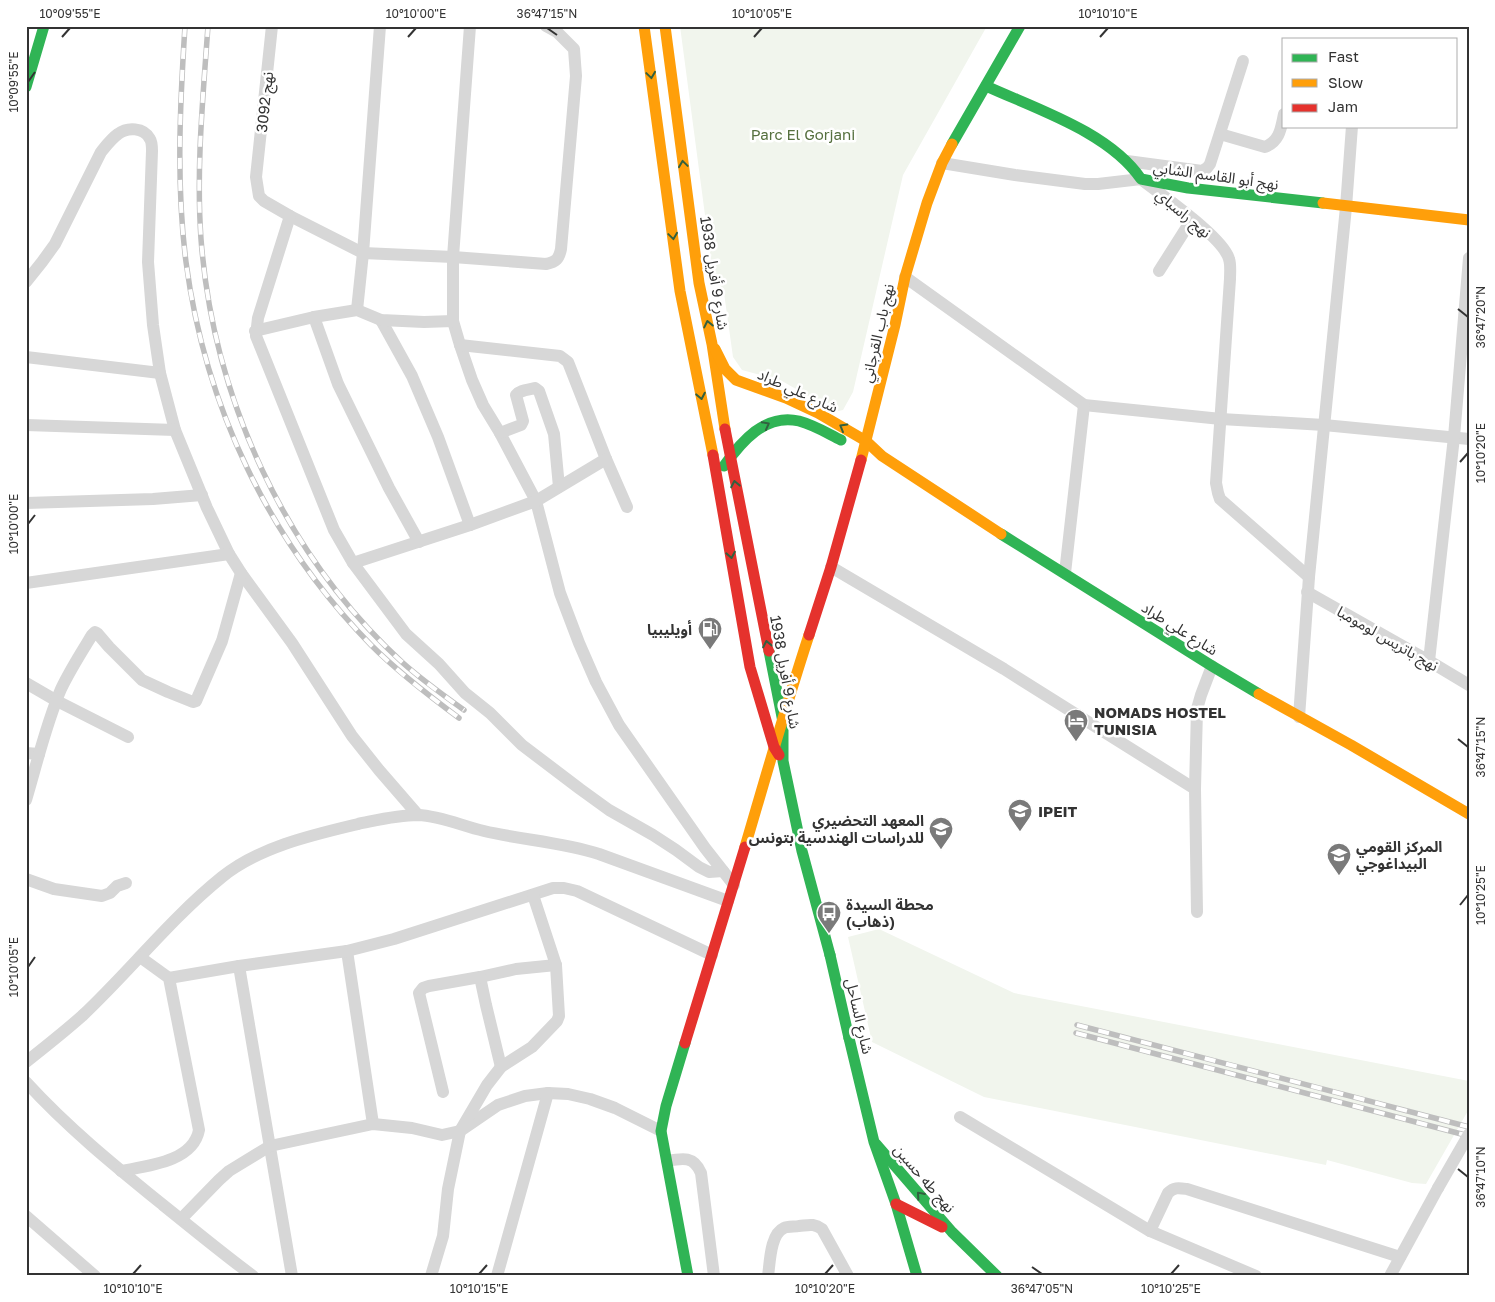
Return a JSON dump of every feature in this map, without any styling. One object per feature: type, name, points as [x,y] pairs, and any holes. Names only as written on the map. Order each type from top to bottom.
[{"type":"street","points":[[26,87],[31,48],[44,26]]},
{"type":"street","name":"نهج 3092","points":[[272,26],[256,177],[259,196],[290,216]]},
{"type":"street","points":[[357,310],[380,26]]},
{"type":"street","points":[[470,26],[453,256],[453,322],[460,345],[483,405],[536,500],[560,593],[596,682],[619,725],[696,836],[734,885]]},
{"type":"street","points":[[546,26],[557,32],[574,49],[576,76],[559,257],[554,262],[546,264],[453,256],[363,253],[290,216],[258,318],[255,331],[256,340],[334,530],[353,563],[406,634],[522,745],[609,810],[653,835],[699,868],[709,872],[723,871]]},
{"type":"street","name":"شارع 9 أفريل 1938","points":[[644,26],[680,292],[717,476],[750,667],[774,747],[783,761]]},
{"type":"street","name":"شارع 9 أفريل 1938","points":[[665,26],[699,283],[712,344],[730,457],[783,722],[783,761]]},
{"type":"street","name":"نهج باب القرجاني","points":[[783,722],[831,567],[865,446],[905,277],[927,203],[942,163],[960,128],[1020,26]]},
{"type":"street","points":[[1127,161],[1202,171],[1207,168],[1210,164],[1243,61]]},
{"type":"street","name":"نهج أبو القاسم الشابي","points":[[986,86],[1075,127],[1106,145],[1127,161],[1141,179],[1188,188],[1469,220]]},
{"type":"street","points":[[1220,134],[1265,147],[1277,139],[1282,121]]},
{"type":"street","points":[[1299,717],[1308,577],[1346,207],[1352,128]]},
{"type":"street","points":[[26,282],[55,244],[101,152],[111,139],[125,130],[142,131],[150,140],[152,151],[148,262],[153,325],[160,373],[175,430],[202,496],[229,554],[241,574],[292,643],[352,736],[418,815]]},
{"type":"street","name":"نهج راسباي","points":[[942,163],[1085,184],[1141,179],[1192,218],[1222,246],[1230,260],[1221,419]]},
{"type":"street","points":[[1159,272],[1192,218]]},
{"type":"street","points":[[1429,661],[1454,437],[1469,258]]},
{"type":"street","points":[[905,277],[1084,405],[1221,419],[1324,425],[1469,439]]},
{"type":"street","points":[[255,331],[314,317],[357,310],[381,320],[453,322]]},
{"type":"street","points":[[314,317],[338,384],[389,488],[419,542]]},
{"type":"street","points":[[381,320],[412,376],[470,525]]},
{"type":"street","name":"شارع علي طراد","points":[[712,344],[725,369],[736,380],[786,398],[818,413],[962,509],[1212,666],[1469,814]]},
{"type":"street","points":[[460,345],[560,356],[568,362],[627,507]]},
{"type":"street","points":[[26,357],[160,373]]},
{"type":"street","points":[[500,433],[521,425],[523,421],[516,395],[519,392],[537,389],[554,434],[559,487]]},
{"type":"street","points":[[1065,574],[1084,405]]},
{"type":"street","points":[[1221,419],[1216,483],[1220,499],[1308,577]]},
{"type":"street","name":"شارع علي طراد","points":[[717,476],[745,440],[764,425],[775,421],[792,420],[865,446]]},
{"type":"street","points":[[26,426],[175,430]]},
{"type":"street","points":[[353,563],[470,525],[536,500],[606,459]]},
{"type":"street","points":[[26,503],[202,496]]},
{"type":"street","points":[[26,583],[229,554]]},
{"type":"street","points":[[831,567],[1004,669],[1195,789]]},
{"type":"street","points":[[26,800],[33,754],[75,662],[95,632],[142,680],[193,702],[196,701],[222,641],[241,574]]},
{"type":"street","name":"نهج باتريس لومومبا","points":[[1307,592],[1469,685]]},
{"type":"street","points":[[750,667],[770,663],[786,672],[800,663]]},
{"type":"street","points":[[1197,912],[1195,789],[1197,709],[1200,695],[1212,666]]},
{"type":"street","points":[[26,682],[57,701],[128,737]]},
{"type":"street","points":[[688,1276],[661,1131],[666,1106],[783,722]]},
{"type":"street","name":"شارع الساحل","points":[[783,761],[802,851],[830,955],[874,1142],[896,1204],[917,1276]]},
{"type":"street","points":[[26,1061],[82,1016],[180,914],[222,877],[259,854],[297,840],[345,827],[394,816],[418,815],[441,818],[484,831],[581,848],[728,901]]},
{"type":"street","points":[[26,879],[54,889],[102,896],[110,893],[117,886],[126,883]]},
{"type":"street","points":[[169,978],[347,951],[394,939],[553,888],[577,891],[712,955]]},
{"type":"street","points":[[431,1276],[442,1236],[448,1189],[460,1131],[487,1085],[501,1067],[532,1047],[557,1022],[559,1016],[556,965],[533,894]]},
{"type":"street","points":[[347,951],[373,1124]]},
{"type":"street","points":[[121,1171],[168,1161],[187,1151],[193,1145],[199,1130],[169,978],[140,957]]},
{"type":"street","points":[[443,1092],[419,993],[422,988],[516,969],[556,965]]},
{"type":"street","points":[[239,966],[292,1276]]},
{"type":"street","points":[[480,977],[501,1067]]},
{"type":"street","points":[[26,1082],[67,1124],[121,1171],[253,1276]]},
{"type":"street","points":[[181,1219],[224,1176],[270,1146],[373,1124],[412,1128],[442,1135],[460,1131],[498,1105],[526,1096],[548,1093],[568,1094],[590,1099],[615,1108],[661,1131]]},
{"type":"street","points":[[498,1276],[548,1093]]},
{"type":"street","points":[[960,1117],[1150,1231],[1256,1276]]},
{"type":"street","points":[[1390,1276],[1469,1134]]},
{"type":"street","name":"نهج طه حسين","points":[[874,1142],[952,1232]]},
{"type":"street","points":[[667,1161],[686,1159],[693,1161],[701,1173],[714,1276]]},
{"type":"street","points":[[1150,1231],[1168,1193],[1173,1189],[1179,1188],[1400,1257]]},
{"type":"street","name":"نهج طه حسين","points":[[896,1204],[952,1232]]},
{"type":"street","points":[[26,1216],[95,1276]]},
{"type":"street","points":[[768,1276],[773,1242],[778,1233],[783,1228],[811,1224],[817,1225],[822,1229],[848,1276]]},
{"type":"street","points":[[952,1232],[997,1276]]},
{"type":"green space","name":"Parc El Gorjani","points":[[680,26],[987,26],[903,175],[853,392],[843,410],[834,412],[782,381],[742,370],[733,357],[724,293],[712,268]]},
{"type":"green space","points":[[879,929],[1014,993],[1469,1081],[1469,1109],[1426,1184],[1412,1183],[1327,1160],[1326,1165],[984,1097],[872,1042],[848,937]]},
{"type":"railway","points":[[185,26],[180,174],[186,262],[195,316],[209,368],[226,419],[247,468],[273,516],[302,562],[335,605],[392,665],[459,718]]},
{"type":"railway","points":[[208,26],[199,186],[201,239],[208,298],[221,357],[239,415],[262,470],[290,523],[323,574],[361,620],[403,663],[464,710]]},
{"type":"railway","points":[[1077,1025],[1469,1127]]},
{"type":"railway","points":[[1076,1033],[1469,1136]]},
{"type":"traffic: fast","points":[[26,87],[44,26]]},
{"type":"traffic: fast","points":[[952,144],[1020,26]]},
{"type":"traffic: fast","points":[[986,86],[1049,113],[1091,135],[1127,162],[1141,179],[1188,188],[1323,203]]},
{"type":"traffic: fast","points":[[724,466],[746,439],[765,425],[775,421],[799,421],[841,440]]},
{"type":"traffic: fast","points":[[1001,534],[1259,694]]},
{"type":"traffic: fast","points":[[769,651],[783,722],[783,761],[802,851],[830,955]]},
{"type":"traffic: fast","points":[[830,955],[849,1038]]},
{"type":"traffic: fast","points":[[849,1038],[874,1142],[896,1204],[917,1276]]},
{"type":"traffic: fast","points":[[685,1043],[666,1106],[661,1131],[688,1276]]},
{"type":"traffic: fast","points":[[876,1144],[952,1232],[997,1276]]},
{"type":"traffic: slow","points":[[644,26],[680,291],[713,455]]},
{"type":"traffic: slow","points":[[665,26],[699,283],[712,344],[725,429]]},
{"type":"traffic: slow","points":[[861,460],[905,277],[927,203],[942,163],[952,144]]},
{"type":"traffic: slow","points":[[1323,203],[1469,220]]},
{"type":"traffic: slow","points":[[715,349],[725,369],[736,380],[786,398],[818,413],[866,441],[882,456],[1001,534]]},
{"type":"traffic: slow","points":[[745,847],[809,635]]},
{"type":"traffic: slow","points":[[1259,694],[1469,814]]},
{"type":"traffic: jam","points":[[725,429],[769,651]]},
{"type":"traffic: jam","points":[[713,455],[750,667],[774,747],[779,755]]},
{"type":"traffic: jam","points":[[809,635],[831,567],[861,460]]},
{"type":"traffic: jam","points":[[685,1043],[745,847]]},
{"type":"traffic: jam","points":[[896,1204],[942,1227]]},
{"type":"place","name":"أويليبيا","points":[[710,650]]},
{"type":"place","name":"NOMADS HOSTEL TUNISIA","points":[[1076,742]]},
{"type":"place","name":"IPEIT","points":[[1020,832]]},
{"type":"place","name":"المعهد التحضيري للدراسات الهندسية بتونس","points":[[941,850]]},
{"type":"place","name":"المركز القومي البيداغوجي","points":[[1339,876]]},
{"type":"place","name":"محطة السيدة (ذهاب)","points":[[829,934]]}]
